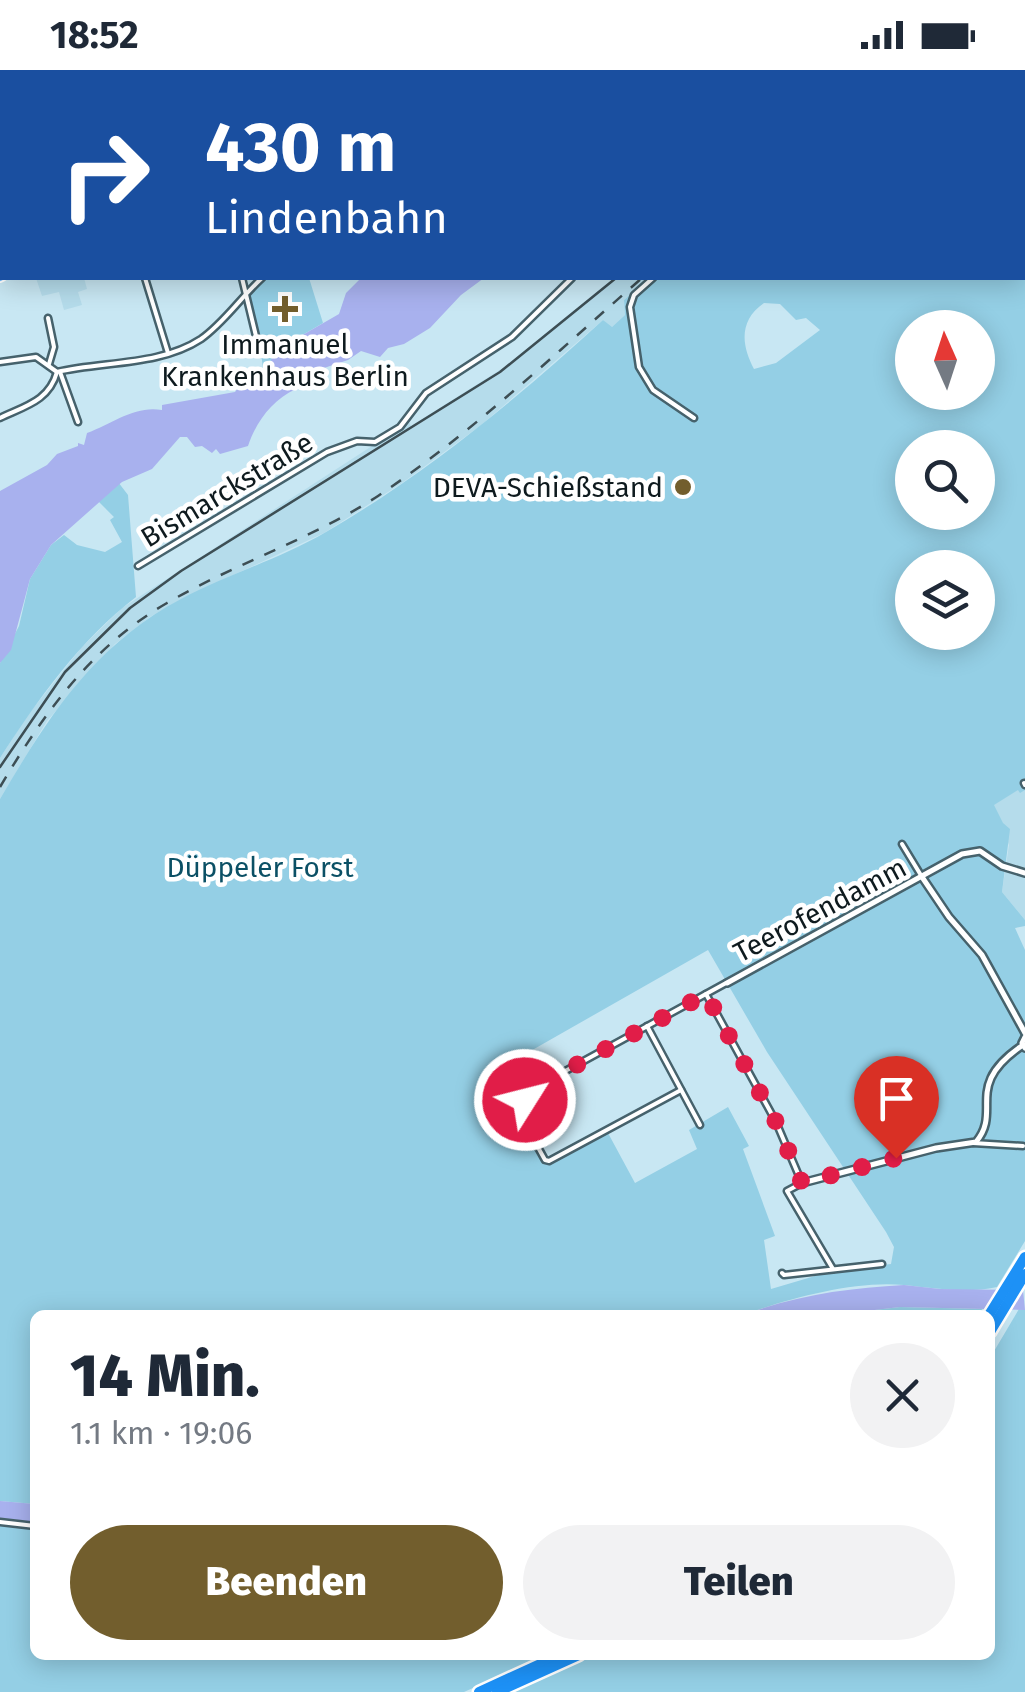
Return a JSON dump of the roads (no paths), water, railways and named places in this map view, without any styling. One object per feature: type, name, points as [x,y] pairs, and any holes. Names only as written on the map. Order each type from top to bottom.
[{"type":"highway","points":[[995,1317],[1022,1273],[1025,1256]]},
{"type":"highway","points":[[479,1692],[549,1660]]},
{"type":"highway","points":[[497,1692],[567,1660]]},
{"type":"street","points":[[147,280],[168,353]]},
{"type":"street","points":[[242,280],[256,336]]},
{"type":"street","points":[[59,372],[168,353],[204,337],[260,280]]},
{"type":"street","name":"Bismarckstraße","points":[[138,566],[327,452],[357,441],[374,442],[400,427],[426,393],[512,336],[570,280]]},
{"type":"street","points":[[651,280],[634,295],[630,307],[638,367],[653,390],[694,418]]},
{"type":"street","points":[[48,318],[54,347],[49,364]]},
{"type":"street","points":[[0,362],[36,356],[49,364],[59,372],[78,422]]},
{"type":"street","points":[[0,418],[43,398],[59,372]]},
{"type":"street","points":[[902,844],[948,917],[982,954],[1025,1035],[1024,1047],[1003,1059],[990,1078],[984,1130],[973,1143]]},
{"type":"street","name":"Teerofendamm","points":[[680,1090],[544,1160],[524,1122],[525,1094],[529,1091],[974,850],[984,852],[1005,868],[1025,872]]},
{"type":"street","points":[[706,994],[776,1122],[802,1183]]},
{"type":"street","points":[[646,1026],[700,1124]]},
{"type":"street","points":[[833,1268],[787,1191],[846,1170],[936,1148],[973,1143],[1023,1146]]},
{"type":"street","points":[[782,1273],[882,1264]]},
{"type":"street","points":[[0,1522],[30,1525]]},
{"type":"tram line","points":[[0,767],[65,672],[130,608],[181,571],[500,372],[614,280]]},
{"type":"railway","points":[[0,787],[52,708],[115,640],[167,603],[326,526],[378,496],[481,419],[640,280]]},
{"type":"place","name":"Immanuel Krankenhaus Berlin","points":[[285,309]]},
{"type":"place","name":"DEVA-Schießstand","points":[[683,487]]},
{"type":"park label","name":"Düppeler Forst","points":[[260,867]]}]
